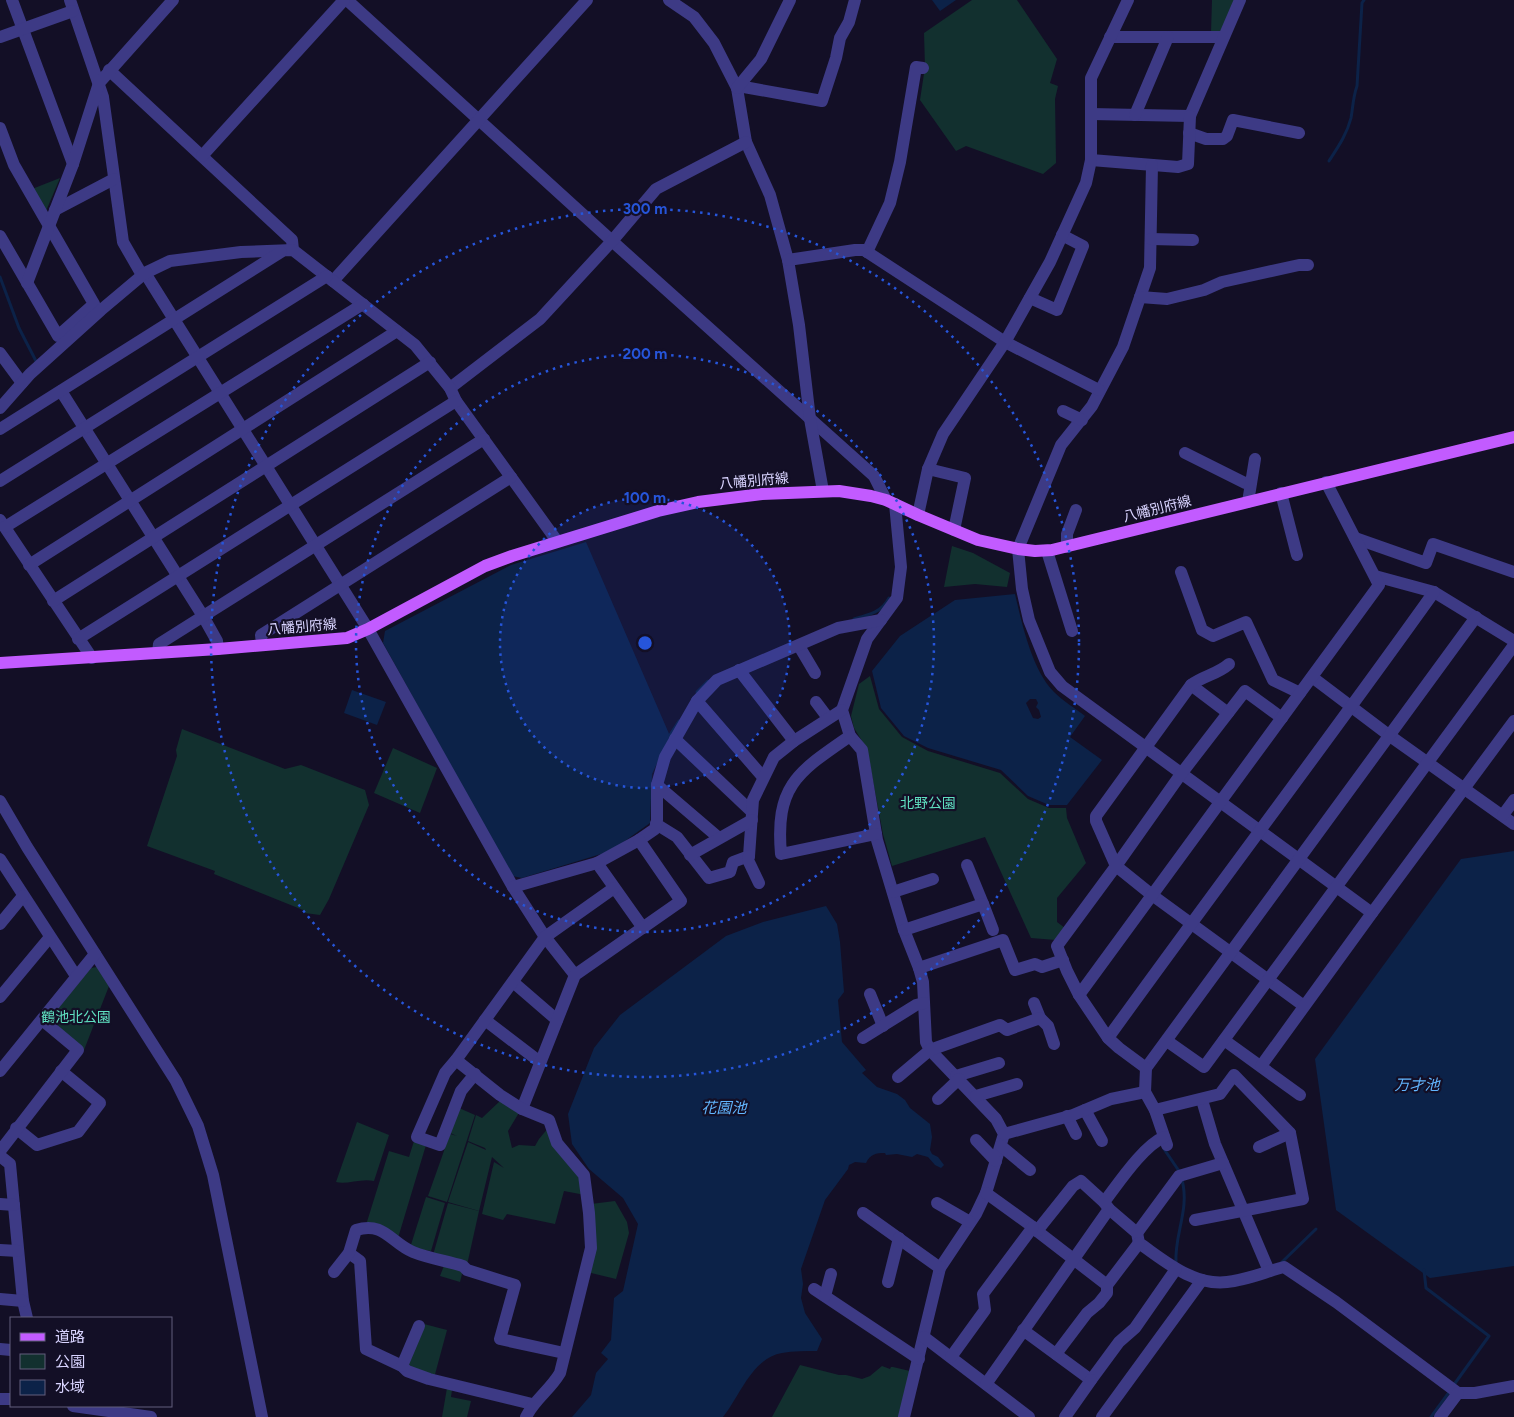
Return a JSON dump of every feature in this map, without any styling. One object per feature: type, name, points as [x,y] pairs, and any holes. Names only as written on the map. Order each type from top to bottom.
[{"type":"main road","name":"八幡別府線","points":[[0,663],[218,649],[347,638],[368,629],[486,566],[557,541],[658,511],[698,502],[762,494],[823,491],[857,493],[890,502],[978,540],[1018,549],[1047,551],[1514,437]]},
{"type":"street","points":[[12,0],[73,164]]},
{"type":"street","points":[[27,283],[73,164],[99,83],[173,0]]},
{"type":"street","points":[[202,156],[345,0],[874,476],[890,502],[901,567],[897,598],[867,639],[842,710],[850,736],[862,750],[876,834],[904,930],[923,982],[926,1042],[930,1050],[976,1096],[996,1120],[1003,1140],[1030,1170]]},
{"type":"street","points":[[0,480],[196,357],[330,278],[587,0]]},
{"type":"street","points":[[669,0],[694,17],[709,36],[737,88],[746,142],[770,195],[788,260],[799,325],[810,419],[823,491]]},
{"type":"street","points":[[737,88],[761,59],[790,0]]},
{"type":"street","points":[[737,88],[744,87],[822,101],[836,58],[840,38],[849,22],[855,0]]},
{"type":"street","points":[[918,515],[928,469],[942,434],[1005,342],[1050,262],[1086,183],[1091,160],[1091,78],[1128,0]]},
{"type":"street","points":[[1091,160],[1178,167],[1188,164],[1190,116],[1240,0]]},
{"type":"street","points":[[0,37],[22,29],[72,5],[103,97],[123,242],[368,629],[512,887],[545,937],[575,975]]},
{"type":"street","points":[[1110,37],[1223,36]]},
{"type":"street","points":[[1135,115],[1168,37]]},
{"type":"street","points":[[867,252],[890,203],[900,162],[916,67],[923,68]]},
{"type":"street","points":[[0,429],[173,319],[288,251],[292,240],[109,70]]},
{"type":"street","points":[[1091,114],[1190,116]]},
{"type":"street","points":[[1189,133],[1206,139],[1223,139],[1227,136],[1234,120],[1300,133]]},
{"type":"street","points":[[0,128],[14,165],[94,304],[58,336],[0,236]]},
{"type":"street","points":[[450,388],[540,319],[612,242],[656,189],[746,142]]},
{"type":"street","points":[[1152,165],[1150,268],[1124,347],[1092,406],[1061,445],[1018,549],[1022,589],[1029,620],[1050,672],[1062,686],[1259,832],[1372,912]]},
{"type":"street","points":[[55,210],[114,179]]},
{"type":"street","points":[[1030,298],[1058,310],[1083,246],[1062,235]]},
{"type":"street","points":[[1151,239],[1193,240]]},
{"type":"street","points":[[788,260],[861,249],[1005,342],[1099,390]]},
{"type":"street","points":[[0,408],[22,383],[94,316],[143,274],[170,261],[240,252],[288,251],[330,278],[415,345],[450,388],[456,401],[557,541]]},
{"type":"street","points":[[1140,297],[1167,299],[1204,290],[1222,282],[1299,265],[1308,265]]},
{"type":"street","points":[[92,658],[3,524],[107,464],[363,304]]},
{"type":"street","points":[[29,565],[397,331]]},
{"type":"street","points":[[0,353],[22,383]]},
{"type":"street","points":[[53,601],[430,362]]},
{"type":"street","points":[[61,391],[203,616],[217,641],[218,649]]},
{"type":"street","points":[[78,639],[456,401]]},
{"type":"street","points":[[1063,411],[1082,420]]},
{"type":"street","points":[[158,653],[159,644],[484,439]]},
{"type":"street","points":[[1185,453],[1245,483],[1251,482]]},
{"type":"street","points":[[1248,502],[1255,459]]},
{"type":"street","points":[[928,469],[965,478],[954,530]]},
{"type":"street","points":[[262,645],[261,635],[511,477]]},
{"type":"street","points":[[1079,995],[1221,804],[1379,584],[1326,482]]},
{"type":"street","points":[[1281,493],[1297,555]]},
{"type":"street","points":[[1067,547],[1067,534],[1076,510]]},
{"type":"street","points":[[1355,538],[1431,566],[1433,544],[1514,572]]},
{"type":"street","points":[[1047,551],[1072,631]]},
{"type":"street","points":[[1181,572],[1185,598],[1202,630],[1213,636],[1246,622],[1273,680],[1300,693]]},
{"type":"street","points":[[1375,576],[1434,592],[1514,641]]},
{"type":"street","points":[[1108,1038],[1352,707],[1434,592]]},
{"type":"street","points":[[986,1384],[1073,1259],[1106,1206],[1130,1161],[1156,1141],[1166,1141],[1155,1110],[1145,1092],[1146,1068],[1476,617]]},
{"type":"street","points":[[512,887],[597,863],[655,829],[656,786],[665,757],[697,701],[717,680],[838,628],[881,620]]},
{"type":"street","points":[[1167,1041],[1204,1067],[1514,645]]},
{"type":"street","points":[[799,646],[815,673]]},
{"type":"street","points":[[1230,664],[1222,670],[1197,680],[1191,685],[1096,816],[1096,821],[1116,866],[1152,895],[1304,1006]]},
{"type":"street","points":[[739,670],[794,741]]},
{"type":"street","points":[[1312,677],[1390,736],[1514,824]]},
{"type":"street","points":[[1191,685],[1228,713]]},
{"type":"street","points":[[1146,1068],[1108,1038],[1079,995],[1057,946],[1181,774],[1245,691],[1282,718]]},
{"type":"street","points":[[697,701],[763,777]]},
{"type":"street","points":[[816,702],[828,718]]},
{"type":"street","points":[[759,883],[748,860],[753,800],[763,777],[774,757],[794,741],[842,710]]},
{"type":"street","points":[[1261,1066],[1372,912],[1514,721]]},
{"type":"street","points":[[850,736],[810,764],[794,781],[783,802],[780,816],[779,830],[782,854],[876,834]]},
{"type":"street","points":[[675,739],[751,816]]},
{"type":"street","points":[[656,786],[719,838]]},
{"type":"street","points":[[1503,816],[1514,800]]},
{"type":"street","points":[[0,801],[27,847],[176,1081],[198,1126],[213,1175],[262,1417]]},
{"type":"street","points":[[690,854],[719,838],[751,816]]},
{"type":"street","points":[[656,824],[677,838],[709,878],[730,872],[733,862],[749,856]]},
{"type":"street","points":[[522,1109],[575,975],[681,901],[639,840]]},
{"type":"street","points":[[0,859],[76,976]]},
{"type":"street","points":[[597,863],[643,928]]},
{"type":"street","points":[[968,865],[983,904],[995,924]]},
{"type":"street","points":[[893,892],[933,879]]},
{"type":"street","points":[[475,1074],[461,1091],[440,1145],[417,1137],[445,1073],[545,937],[614,888]]},
{"type":"street","points":[[0,924],[23,896]]},
{"type":"street","points":[[904,930],[954,909],[983,904]]},
{"type":"street","points":[[0,997],[50,937]]},
{"type":"street","points":[[919,968],[972,955],[1003,940],[1015,970],[1035,964],[1042,967],[1063,960]]},
{"type":"street","points":[[0,1071],[95,954]]},
{"type":"street","points":[[513,982],[557,1020]]},
{"type":"street","points":[[870,994],[883,1026]]},
{"type":"street","points":[[864,1038],[916,1005],[924,1003]]},
{"type":"street","points":[[1034,1003],[1040,1018],[1048,1026],[1054,1044]]},
{"type":"street","points":[[898,1077],[930,1050],[978,1028],[999,1020],[1007,1030],[1040,1018]]},
{"type":"street","points":[[0,1151],[78,1050],[42,1020]]},
{"type":"street","points":[[485,1020],[540,1062]]},
{"type":"street","points":[[1224,1040],[1300,1095]]},
{"type":"street","points":[[456,1060],[500,1095],[522,1109],[549,1120],[557,1142],[584,1175],[588,1194],[591,1248],[560,1373],[553,1384],[532,1404],[526,1417]]},
{"type":"street","points":[[938,1099],[957,1078],[999,1063]]},
{"type":"street","points":[[16,1128],[37,1145],[78,1132],[100,1103],[61,1071]]},
{"type":"street","points":[[1155,1110],[1202,1100],[1220,1094],[1234,1075],[1290,1133],[1302,1199],[1243,1211],[1212,1212],[1194,1220]]},
{"type":"street","points":[[976,1096],[1017,1084]]},
{"type":"street","points":[[1003,1140],[1111,1099],[1145,1092]]},
{"type":"street","points":[[1202,1100],[1215,1144],[1269,1271]]},
{"type":"street","points":[[1085,1110],[1102,1141]]},
{"type":"street","points":[[1067,1116],[1076,1134]]},
{"type":"street","points":[[1259,1147],[1290,1133]]},
{"type":"street","points":[[976,1140],[996,1161]]},
{"type":"street","points":[[904,1417],[940,1268],[970,1222],[986,1193],[1003,1140]]},
{"type":"street","points":[[0,1156],[10,1164],[18,1251],[28,1317]]},
{"type":"street","points":[[1056,1354],[1086,1313],[1099,1303],[1107,1293],[1107,1285],[1138,1238],[1160,1194],[1179,1176],[1223,1163]]},
{"type":"street","points":[[951,1357],[985,1310],[984,1294],[1060,1196],[1084,1179],[1106,1206],[1138,1238],[1176,1269],[1202,1280],[1215,1283],[1229,1282],[1284,1267],[1336,1302],[1458,1393],[1475,1393],[1514,1386]]},
{"type":"street","points":[[986,1193],[1107,1285]]},
{"type":"street","points":[[937,1203],[970,1222]]},
{"type":"street","points":[[0,1204],[14,1205]]},
{"type":"street","points":[[863,1213],[940,1268]]},
{"type":"street","points":[[334,1272],[349,1253],[356,1230],[366,1227],[381,1230],[412,1251],[463,1266],[467,1270],[515,1285],[500,1339],[564,1353]]},
{"type":"street","points":[[888,1282],[898,1238]]},
{"type":"street","points":[[0,1250],[18,1251]]},
{"type":"street","points":[[349,1253],[360,1261],[366,1349],[402,1366],[407,1371],[429,1379],[532,1404]]},
{"type":"street","points":[[1065,1417],[1119,1342],[1135,1328],[1176,1269]]},
{"type":"street","points":[[831,1274],[820,1293],[919,1359]]},
{"type":"street","points":[[1102,1417],[1202,1280]]},
{"type":"street","points":[[0,1299],[24,1301]]},
{"type":"street","points":[[402,1366],[419,1326]]},
{"type":"street","points":[[1022,1330],[1091,1380]]},
{"type":"street","points":[[924,1338],[1029,1417]]},
{"type":"street","points":[[1440,1417],[1458,1393]]},
{"type":"street","points":[[81,1407],[151,1417]]},
{"type":"green space","points":[[972,0],[1017,0],[1057,59],[1050,83],[1058,86],[1055,99],[1056,163],[1043,174],[966,146],[956,151],[920,100],[925,67],[924,33]]},
{"type":"green space","points":[[1212,0],[1235,0],[1220,33],[1211,33]]},
{"type":"green space","points":[[60,178],[46,211],[32,189]]},
{"type":"green space","points":[[952,546],[973,553],[1010,573],[1007,587],[975,584],[944,587]]},
{"type":"green space","name":"北野公園","points":[[870,676],[879,709],[902,737],[928,751],[1000,773],[1028,799],[1049,808],[1066,808],[1067,818],[1086,863],[1057,898],[1057,922],[1065,928],[1056,940],[1031,938],[985,837],[892,866],[883,834],[867,749],[854,728],[851,716],[859,684]]},
{"type":"green space","points":[[182,729],[285,769],[301,765],[365,790],[369,805],[329,899],[320,915],[305,913],[303,910],[214,874],[215,871],[147,846],[177,756],[176,750]]},
{"type":"green space","points":[[393,748],[437,768],[420,813],[374,793]]},
{"type":"green space","name":"鶴池北公園","points":[[97,967],[109,986],[84,1050],[51,1023],[50,1018],[91,968]]},
{"type":"green space","points":[[500,1101],[520,1111],[508,1131],[512,1148],[519,1145],[535,1146],[549,1127],[575,1167],[585,1195],[564,1191],[555,1224],[507,1214],[503,1220],[482,1214],[494,1162],[504,1168],[492,1157],[479,1211],[448,1202],[468,1142],[486,1150],[468,1141],[476,1115],[482,1118]]},
{"type":"green space","points":[[459,1108],[475,1115],[447,1202],[428,1196],[450,1134],[457,1136],[450,1133]]},
{"type":"green space","points":[[357,1122],[389,1135],[374,1181],[336,1182]]},
{"type":"green space","points":[[414,1141],[426,1145],[398,1238],[366,1225],[389,1151],[409,1157]]},
{"type":"green space","points":[[426,1197],[445,1203],[431,1251],[410,1248]]},
{"type":"green space","points":[[615,1201],[627,1222],[629,1233],[616,1279],[587,1272],[591,1204]]},
{"type":"green space","points":[[448,1203],[479,1211],[467,1265],[433,1255]]},
{"type":"green space","points":[[445,1263],[463,1270],[460,1282],[440,1276]]},
{"type":"green space","points":[[424,1324],[447,1330],[434,1378],[407,1367]]},
{"type":"green space","points":[[800,1365],[862,1379],[870,1376],[882,1366],[914,1372],[902,1417],[772,1417]]},
{"type":"green space","points":[[447,1388],[452,1390],[451,1397],[471,1401],[467,1417],[442,1417]]},
{"type":"water","points":[[932,0],[956,0],[940,11]]},
{"type":"water","points":[[586,542],[670,736],[652,774],[650,823],[611,851],[522,878],[512,876],[383,643],[385,631],[511,565]]},
{"type":"water","points":[[1015,594],[1029,646],[1046,683],[1054,692],[1085,716],[1070,737],[1102,760],[1067,805],[1049,805],[1028,796],[1001,770],[928,748],[904,736],[881,708],[872,671],[900,636],[955,600]],"holes":[[[1030,699],[1036,699],[1038,703],[1036,707],[1041,717],[1038,719],[1033,718],[1026,703]]]},
{"type":"water","points":[[352,690],[386,702],[377,725],[344,713]]},
{"type":"water","name":"万才池","points":[[1514,851],[1514,1266],[1430,1278],[1336,1210],[1315,1059],[1461,859]]},
{"type":"water","name":"花園池","points":[[826,906],[837,924],[840,942],[844,992],[838,1000],[842,1042],[866,1070],[862,1073],[877,1087],[897,1094],[905,1100],[910,1108],[930,1124],[932,1137],[930,1150],[944,1165],[941,1168],[935,1165],[928,1157],[917,1154],[912,1157],[879,1153],[869,1158],[866,1163],[855,1162],[849,1165],[825,1200],[801,1269],[803,1284],[801,1298],[805,1313],[822,1339],[817,1351],[782,1353],[772,1356],[763,1362],[748,1379],[723,1417],[572,1417],[591,1395],[596,1373],[608,1359],[601,1353],[611,1340],[614,1298],[623,1291],[638,1224],[623,1198],[589,1169],[572,1144],[568,1114],[594,1048],[620,1015],[726,936],[763,922]]},
{"type":"waterway","points":[[1329,161],[1345,135],[1351,118],[1357,86],[1362,3],[1364,0]]},
{"type":"waterway","points":[[0,277],[19,328],[37,363]]},
{"type":"waterway","points":[[854,619],[879,610],[889,598]]},
{"type":"waterway","points":[[697,692],[708,681]]},
{"type":"waterway","points":[[670,735],[679,721]]},
{"type":"waterway","points":[[1164,1149],[1179,1171]]},
{"type":"waterway","points":[[1176,1263],[1177,1242],[1184,1201],[1182,1180]]},
{"type":"waterway","points":[[1281,1263],[1316,1229]]},
{"type":"waterway","points":[[1424,1270],[1426,1288],[1489,1336],[1453,1386]]},
{"type":"waterway","points":[[1431,1417],[1450,1391]]}]
